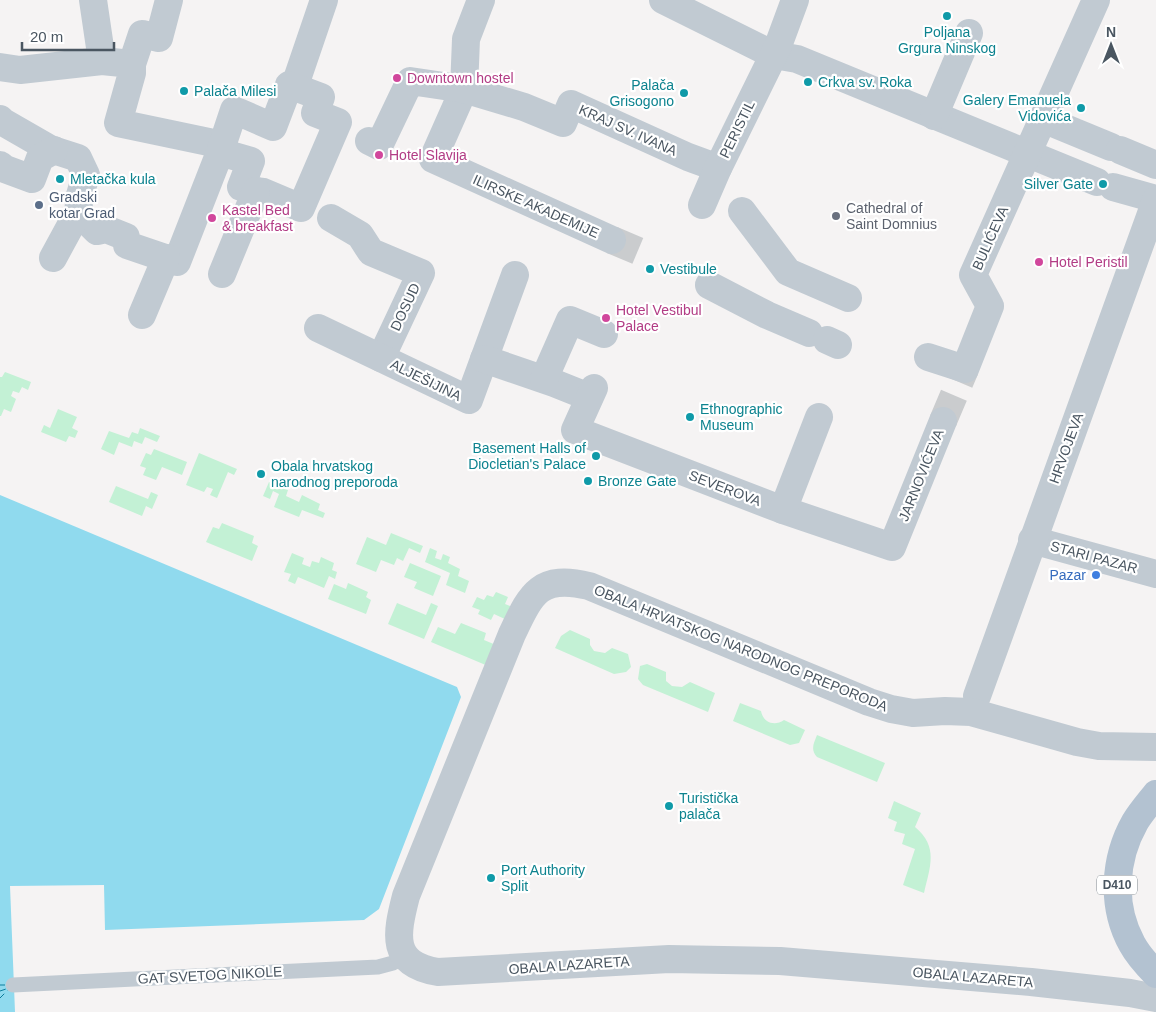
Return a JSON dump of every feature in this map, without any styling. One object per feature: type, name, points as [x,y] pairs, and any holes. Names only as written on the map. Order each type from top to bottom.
[{"type":"main road","name":"D410","points":[[1156,794],[1128,835],[1122,853],[1117,886],[1120,914],[1124,927],[1132,945],[1156,974]]},
{"type":"street","points":[[92,0],[102,61]]},
{"type":"street","points":[[78,212],[98,231],[106,229],[126,238],[127,245],[178,262],[222,148],[234,110],[273,127],[288,86],[321,97],[315,113],[338,122],[301,208],[264,192],[241,187],[251,161],[222,148],[118,123],[132,73],[132,64],[142,34],[159,38],[169,0]]},
{"type":"street","points":[[294,88],[324,0]]},
{"type":"street","points":[[369,142],[379,146],[410,81],[454,88],[466,39],[481,0]]},
{"type":"street","points":[[663,0],[739,38],[783,53],[1027,154],[1105,184],[1156,200]]},
{"type":"street","name":"PERISTIL","points":[[702,205],[718,168],[783,53],[795,0]]},
{"type":"street","points":[[1027,154],[1096,0]]},
{"type":"street","points":[[934,116],[969,33]]},
{"type":"street","points":[[0,67],[20,70],[102,61],[132,64]]},
{"type":"street","name":"KRAJ SV. IVANA","points":[[454,88],[524,106],[563,123],[571,104],[688,157],[718,168]]},
{"type":"street","name":"ILIRSKE AKADEMIJE","points":[[454,88],[449,124],[433,159],[612,240]]},
{"type":"street","points":[[0,119],[54,150],[78,158],[86,175],[80,195],[78,212],[53,258]]},
{"type":"street","points":[[1043,119],[1156,164]]},
{"type":"street","points":[[0,165],[32,180],[40,158],[54,150]]},
{"type":"street","name":"BULIĆEVA","points":[[928,357],[965,369],[990,306],[973,276],[1027,154]]},
{"type":"street","points":[[222,274],[256,191]]},
{"type":"street","name":"HRVOJEVA","points":[[977,696],[1156,200]]},
{"type":"street","points":[[742,211],[788,272],[848,298]]},
{"type":"street","name":"DOSUD","points":[[332,218],[360,235],[372,252],[421,273],[381,358]]},
{"type":"street","points":[[142,315],[166,258]]},
{"type":"street","name":"ALJEŠIJINA","points":[[318,328],[469,400],[515,275]]},
{"type":"street","points":[[709,285],[767,314],[825,339]]},
{"type":"street","points":[[484,359],[544,379],[570,320],[604,334]]},
{"type":"street","name":"SEVEROVA","points":[[544,379],[591,393],[575,430],[784,510],[892,547],[899,529]]},
{"type":"street","points":[[784,510],[819,417]]},
{"type":"street","name":"JARNOVIĆEVA","points":[[899,529],[943,421]]},
{"type":"street","name":"STARI PAZAR","points":[[1032,540],[1156,574]]},
{"type":"street","name":"OBALA HRVATSKOG NARODNOG PREPORODA","points":[[404,956],[399,940],[400,918],[406,896],[494,675],[527,602],[535,592],[551,584],[572,583],[589,586],[891,710],[913,712],[961,710],[1077,742],[1099,746],[1156,747]]},
{"type":"street","name":"OBALA LAZARETA","points":[[404,956],[413,964],[427,970],[450,973],[669,959],[780,961],[1068,986],[1156,998]]},
{"type":"lane","name":"GAT SVETOG NIKOLE","points":[[13,985],[378,967],[393,963],[404,956]]},
{"type":"green space","points":[[5,372],[31,382],[28,390],[22,387],[19,393],[13,391],[11,396],[16,399],[11,412],[4,409],[0,416],[0,377]]},
{"type":"green space","points":[[58,409],[77,417],[72,428],[78,431],[75,438],[69,436],[66,442],[41,432],[44,425],[50,428]]},
{"type":"green space","points":[[140,428],[160,436],[157,442],[145,437],[142,444],[134,441],[132,447],[119,442],[114,455],[101,449],[109,431],[129,438],[132,432],[138,434]]},
{"type":"green space","points":[[154,449],[187,462],[182,475],[162,467],[156,480],[143,475],[146,468],[140,466],[146,453],[151,455]]},
{"type":"green space","points":[[199,453],[237,469],[234,475],[228,472],[217,498],[210,495],[213,489],[207,487],[204,492],[186,485]]},
{"type":"green space","points":[[269,482],[288,490],[286,496],[299,502],[302,495],[320,504],[318,510],[325,513],[323,518],[302,510],[299,517],[274,507],[279,494],[273,491],[270,499],[263,496]]},
{"type":"green space","points":[[116,486],[148,499],[151,492],[158,495],[152,509],[146,506],[142,516],[109,502]]},
{"type":"green space","points":[[222,523],[254,536],[252,543],[258,546],[252,561],[206,542],[213,527],[219,529]]},
{"type":"green space","points":[[391,533],[423,546],[420,553],[409,548],[403,561],[397,558],[394,565],[381,560],[376,572],[356,564],[367,537],[386,545]]},
{"type":"green space","points":[[430,548],[437,551],[435,558],[441,560],[443,554],[450,557],[448,563],[460,569],[458,576],[469,581],[465,593],[446,585],[450,573],[425,562]]},
{"type":"green space","points":[[292,553],[304,558],[302,564],[310,567],[312,561],[319,563],[321,557],[334,563],[332,570],[337,572],[335,579],[329,576],[324,588],[298,577],[295,584],[288,581],[291,574],[284,572]]},
{"type":"green space","points":[[410,563],[441,576],[433,596],[414,588],[417,582],[404,577]]},
{"type":"green space","points":[[348,583],[368,592],[366,597],[371,600],[366,614],[328,599],[334,584],[346,589]]},
{"type":"green space","points":[[496,592],[508,597],[505,604],[513,607],[507,620],[494,614],[491,620],[478,614],[480,610],[472,607],[477,597],[484,600],[487,595],[493,597]]},
{"type":"green space","points":[[397,603],[426,615],[431,603],[438,606],[424,639],[388,624]]},
{"type":"green space","points":[[461,623],[486,633],[484,640],[496,645],[488,666],[431,642],[438,627],[455,634]]},
{"type":"green space","points":[[570,630],[590,639],[590,645],[594,651],[605,653],[612,648],[628,654],[631,667],[626,672],[614,674],[555,648],[561,636]]},
{"type":"green space","points":[[647,664],[666,672],[666,681],[672,686],[682,687],[690,682],[715,693],[708,712],[643,685],[638,679],[640,666]]},
{"type":"green space","points":[[740,703],[761,711],[767,721],[776,723],[784,720],[805,730],[799,743],[790,745],[733,721]]},
{"type":"green space","points":[[817,735],[885,763],[877,782],[817,757],[813,749]]},
{"type":"green space","points":[[894,801],[921,813],[915,827],[927,842],[931,858],[924,893],[903,885],[915,849],[902,844],[905,834],[894,831],[897,822],[888,818]]},
{"type":"water","points":[[0,495],[457,687],[461,697],[379,909],[364,920],[105,930],[104,885],[10,886],[15,1012],[0,1012]]},
{"type":"ferry route","points":[[0,985],[5,985]]},
{"type":"ferry route","points":[[0,991],[6,989]]},
{"type":"ferry route","points":[[0,998],[9,989]]},
{"type":"tunnel","points":[[612,240],[643,253]]},
{"type":"tunnel","points":[[943,421],[965,369]]},
{"type":"place","name":"Poljana Grgura Ninskog","points":[[947,16]]},
{"type":"place","name":"Downtown hostel","points":[[397,78]]},
{"type":"place","name":"Crkva sv. Roka","points":[[808,82]]},
{"type":"place","name":"Palača Milesi","points":[[184,91]]},
{"type":"place","name":"Palača Grisogono","points":[[684,93]]},
{"type":"place","name":"Galery Emanuela Vidovića","points":[[1081,108]]},
{"type":"place","name":"Hotel Slavija","points":[[379,155]]},
{"type":"place","name":"Mletačka kula","points":[[60,179]]},
{"type":"place","name":"Silver Gate","points":[[1103,184]]},
{"type":"place","name":"Gradski kotar Grad","points":[[39,205]]},
{"type":"place","name":"Cathedral of Saint Domnius","points":[[836,216]]},
{"type":"place","name":"Kastel Bed & breakfast","points":[[212,218]]},
{"type":"place","name":"Hotel Peristil","points":[[1039,262]]},
{"type":"place","name":"Vestibule","points":[[650,269]]},
{"type":"place","name":"Hotel Vestibul Palace","points":[[606,318]]},
{"type":"place","name":"Ethnographic Museum","points":[[690,417]]},
{"type":"place","name":"Basement Halls of Diocletian's Palace","points":[[596,456]]},
{"type":"place","name":"Obala hrvatskog narodnog preporoda","points":[[261,474]]},
{"type":"place","name":"Bronze Gate","points":[[588,481]]},
{"type":"place","name":"Pazar","points":[[1096,575]]},
{"type":"place","name":"Turistička palača","points":[[669,806]]},
{"type":"place","name":"Port Authority Split","points":[[491,878]]}]
